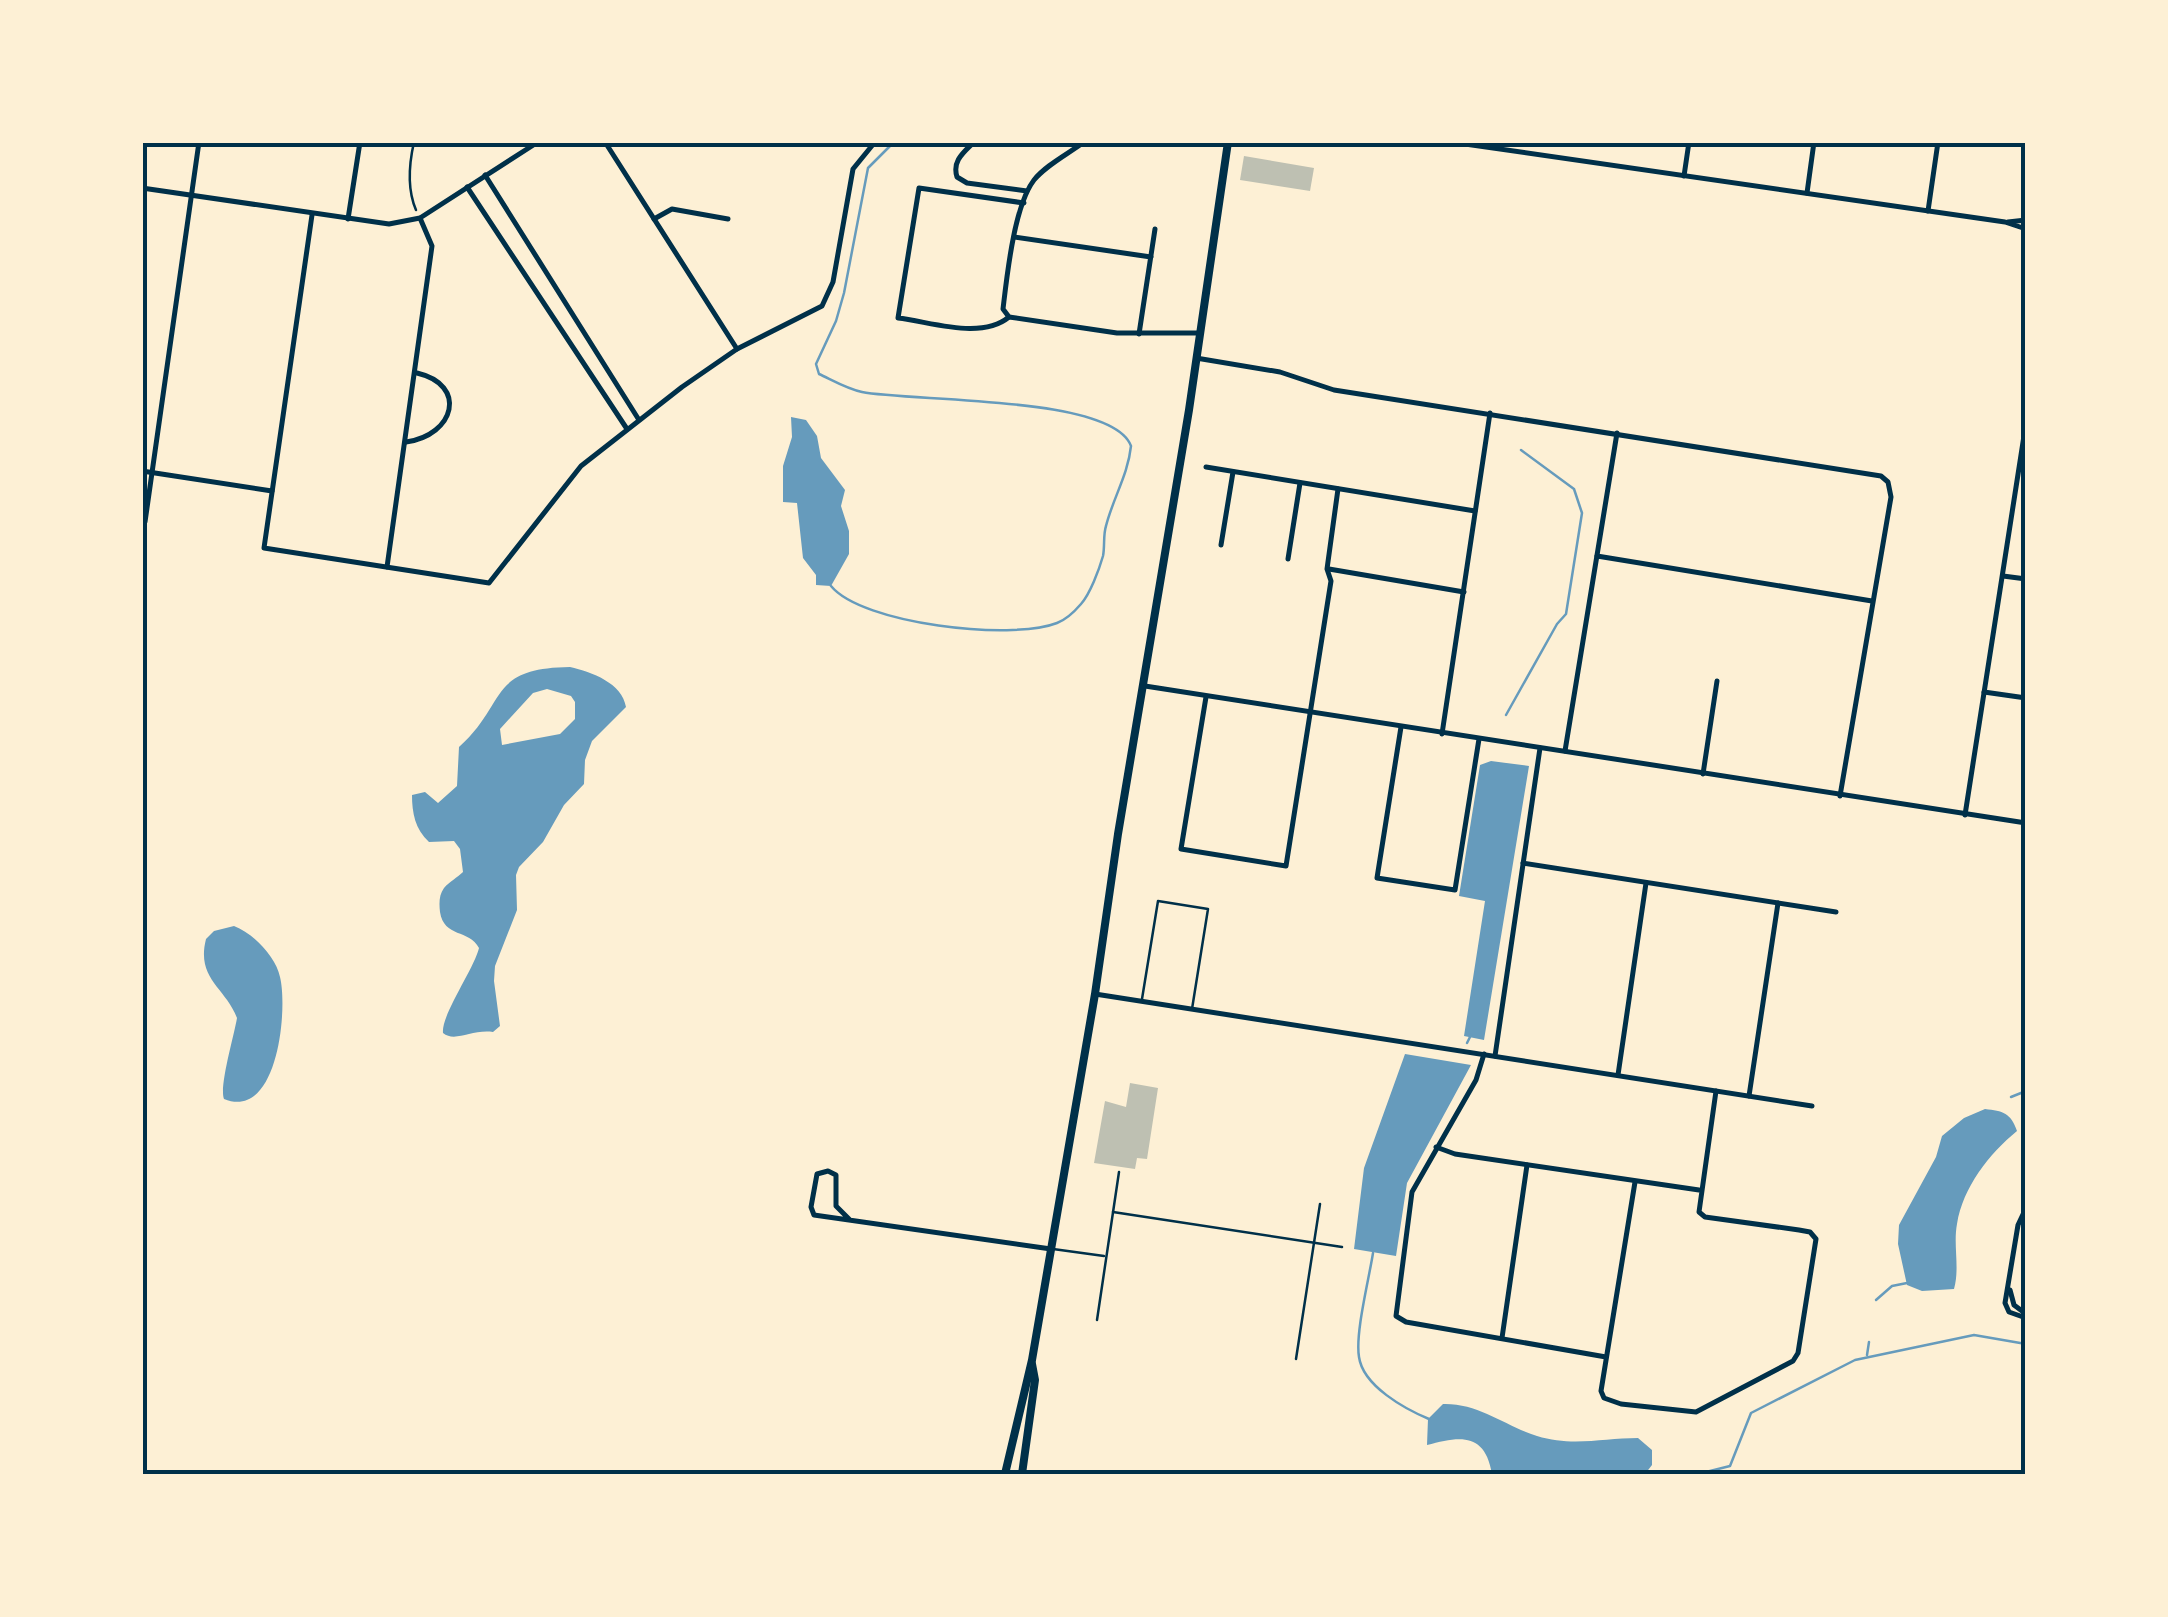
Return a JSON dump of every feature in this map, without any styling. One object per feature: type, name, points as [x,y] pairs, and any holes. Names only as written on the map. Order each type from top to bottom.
[{"type":"main road","points":[[1004,1474],[1032,1360],[1095,994],[1231,142]]},
{"type":"main road","points":[[1022,1474],[1035,1380],[1032,1360]]},
{"type":"street","points":[[144,522],[199,142]]},
{"type":"street","points":[[348,219],[360,142]]},
{"type":"street","points":[[142,188],[389,224],[420,218],[538,142]]},
{"type":"street","points":[[605,142],[737,349]]},
{"type":"street","points":[[312,215],[264,548],[489,583],[580,466],[737,349],[822,306],[833,282],[853,169],[875,142]]},
{"type":"street","points":[[974,142],[958,158],[954,168],[957,177],[967,183],[1027,192]]},
{"type":"street","points":[[1084,142],[1036,177],[1027,192],[1014,236],[1004,310],[1010,317],[1139,334],[1200,333]]},
{"type":"street","points":[[1451,142],[2004,222],[2026,229]]},
{"type":"street","points":[[1684,176],[1689,142]]},
{"type":"street","points":[[1806,193],[1814,142]]},
{"type":"street","points":[[1928,211],[1938,142]]},
{"type":"street","points":[[485,175],[639,420]]},
{"type":"street","points":[[467,187],[627,430]]},
{"type":"street","points":[[1010,317],[999,326],[984,330],[898,318],[918,188],[1024,203]]},
{"type":"street","points":[[654,219],[672,209],[728,218]]},
{"type":"street","points":[[387,567],[432,246],[420,218]]},
{"type":"street","points":[[2004,222],[2026,220]]},
{"type":"street","points":[[1139,334],[1156,229]]},
{"type":"street","points":[[1014,236],[1151,257]]},
{"type":"street","points":[[1196,358],[1280,372],[1334,390],[1881,476],[1888,482],[1890,497],[1840,796]]},
{"type":"street","points":[[406,442],[435,433],[447,418],[450,406],[436,380],[416,373]]},
{"type":"street","points":[[1442,734],[1490,413]]},
{"type":"street","points":[[1965,815],[2023,463],[2026,424]]},
{"type":"street","points":[[1565,752],[1617,434]]},
{"type":"street","points":[[1206,468],[1476,511]]},
{"type":"street","points":[[142,471],[272,490]]},
{"type":"street","points":[[1221,545],[1233,472]]},
{"type":"street","points":[[1288,559],[1300,483]]},
{"type":"street","points":[[1206,698],[1182,849],[1286,866],[1331,580],[1327,569],[1338,489]]},
{"type":"street","points":[[1597,556],[1872,601]]},
{"type":"street","points":[[1327,569],[1464,592]]},
{"type":"street","points":[[2003,576],[2026,579]]},
{"type":"street","points":[[1703,774],[1718,681]]},
{"type":"street","points":[[1145,686],[2026,823]]},
{"type":"street","points":[[1984,692],[2026,698]]},
{"type":"street","points":[[1401,727],[1377,878],[1455,890],[1478,739]]},
{"type":"street","points":[[1495,1056],[1540,748]]},
{"type":"street","points":[[1523,863],[1836,912]]},
{"type":"street","points":[[1618,1075],[1646,883]]},
{"type":"street","points":[[1749,1096],[1778,903]]},
{"type":"street","points":[[1095,994],[1812,1106]]},
{"type":"street","points":[[1484,1054],[1476,1080],[1412,1192],[1396,1316],[1406,1322],[1606,1357]]},
{"type":"street","points":[[1634,1182],[1601,1390],[1606,1400],[1696,1412],[1793,1361],[1798,1353],[1816,1238],[1810,1232],[1699,1212],[1716,1090]]},
{"type":"street","points":[[1436,1146],[1454,1154],[1700,1190]]},
{"type":"street","points":[[1502,1338],[1527,1165]]},
{"type":"street","points":[[850,1220],[836,1206],[836,1175],[828,1171],[817,1174],[812,1212],[827,1217],[1051,1249]]},
{"type":"street","points":[[2026,1208],[2018,1225],[2009,1287],[2014,1305],[2026,1316]]},
{"type":"lane","points":[[1142,1000],[1158,900],[1208,909],[1192,1009]]},
{"type":"lane","points":[[1097,1320],[1119,1172]]},
{"type":"lane","points":[[1296,1360],[1320,1204]]},
{"type":"lane","points":[[827,1217],[836,1206]]},
{"type":"lane","points":[[1114,1212],[1342,1247]]},
{"type":"lane","points":[[1051,1249],[1106,1256]]},
{"type":"path","points":[[414,142],[411,197],[420,218]]},
{"type":"water","points":[[791,417],[806,420],[817,436],[821,458],[845,490],[841,506],[849,531],[849,554],[831,586],[816,585],[816,575],[803,558],[797,503],[783,502],[783,466],[792,437]]},
{"type":"water","points":[[570,667],[596,676],[619,691],[626,707],[592,741],[585,760],[584,784],[564,805],[543,842],[519,867],[517,910],[495,966],[500,1026],[493,1032],[448,1036],[443,1033],[447,1015],[479,948],[442,920],[441,893],[463,872],[460,849],[454,841],[429,842],[424,837],[415,820],[412,795],[425,792],[438,803],[457,786],[459,747],[511,681],[543,669]],"holes":[[[547,689],[571,696],[575,719],[560,734],[502,745],[500,729],[533,693]]]},
{"type":"water","points":[[1491,761],[1529,766],[1484,1040],[1464,1036],[1485,901],[1459,896],[1480,765]]},
{"type":"water","points":[[234,926],[249,934],[269,954],[278,969],[282,992],[280,1035],[268,1079],[257,1094],[242,1101],[224,1099],[225,1073],[237,1018],[208,973],[204,953],[206,939],[214,931]]},
{"type":"water","points":[[1405,1054],[1471,1065],[1407,1183],[1396,1256],[1354,1249],[1364,1168]]},
{"type":"water","points":[[1985,1109],[2006,1114],[2017,1131],[1987,1161],[1965,1197],[1956,1232],[1954,1289],[1922,1291],[1907,1285],[1898,1244],[1899,1225],[1936,1157],[1942,1136],[1964,1118]]},
{"type":"water","points":[[1443,1404],[1468,1407],[1550,1439],[1638,1438],[1652,1450],[1652,1465],[1645,1474],[1492,1474],[1484,1450],[1469,1440],[1427,1445],[1428,1419]]},
{"type":"building","points":[[1244,156],[1314,168],[1310,191],[1240,180]]},
{"type":"building","points":[[1130,1083],[1158,1088],[1147,1159],[1137,1158],[1135,1169],[1094,1163],[1105,1101],[1126,1107]]},
{"type":"waterway","points":[[831,586],[873,610],[938,626],[1007,630],[1060,622],[1081,604],[1097,575],[1106,526],[1131,446],[1116,429],[1088,417],[1008,404],[862,392],[819,374],[816,364],[844,293],[868,168],[894,142]]},
{"type":"waterway","points":[[1506,715],[1566,614],[1582,513],[1574,489],[1521,450]]},
{"type":"waterway","points":[[1467,1043],[1471,1035]]},
{"type":"waterway","points":[[2011,1097],[2026,1091]]},
{"type":"waterway","points":[[1373,1253],[1359,1334],[1362,1368],[1386,1395],[1429,1419]]},
{"type":"waterway","points":[[1876,1300],[1892,1286],[1907,1283]]},
{"type":"waterway","points":[[1698,1474],[1730,1466],[1751,1413],[1855,1360],[1974,1335],[2026,1344]]},
{"type":"waterway","points":[[1867,1355],[1869,1342]]}]
